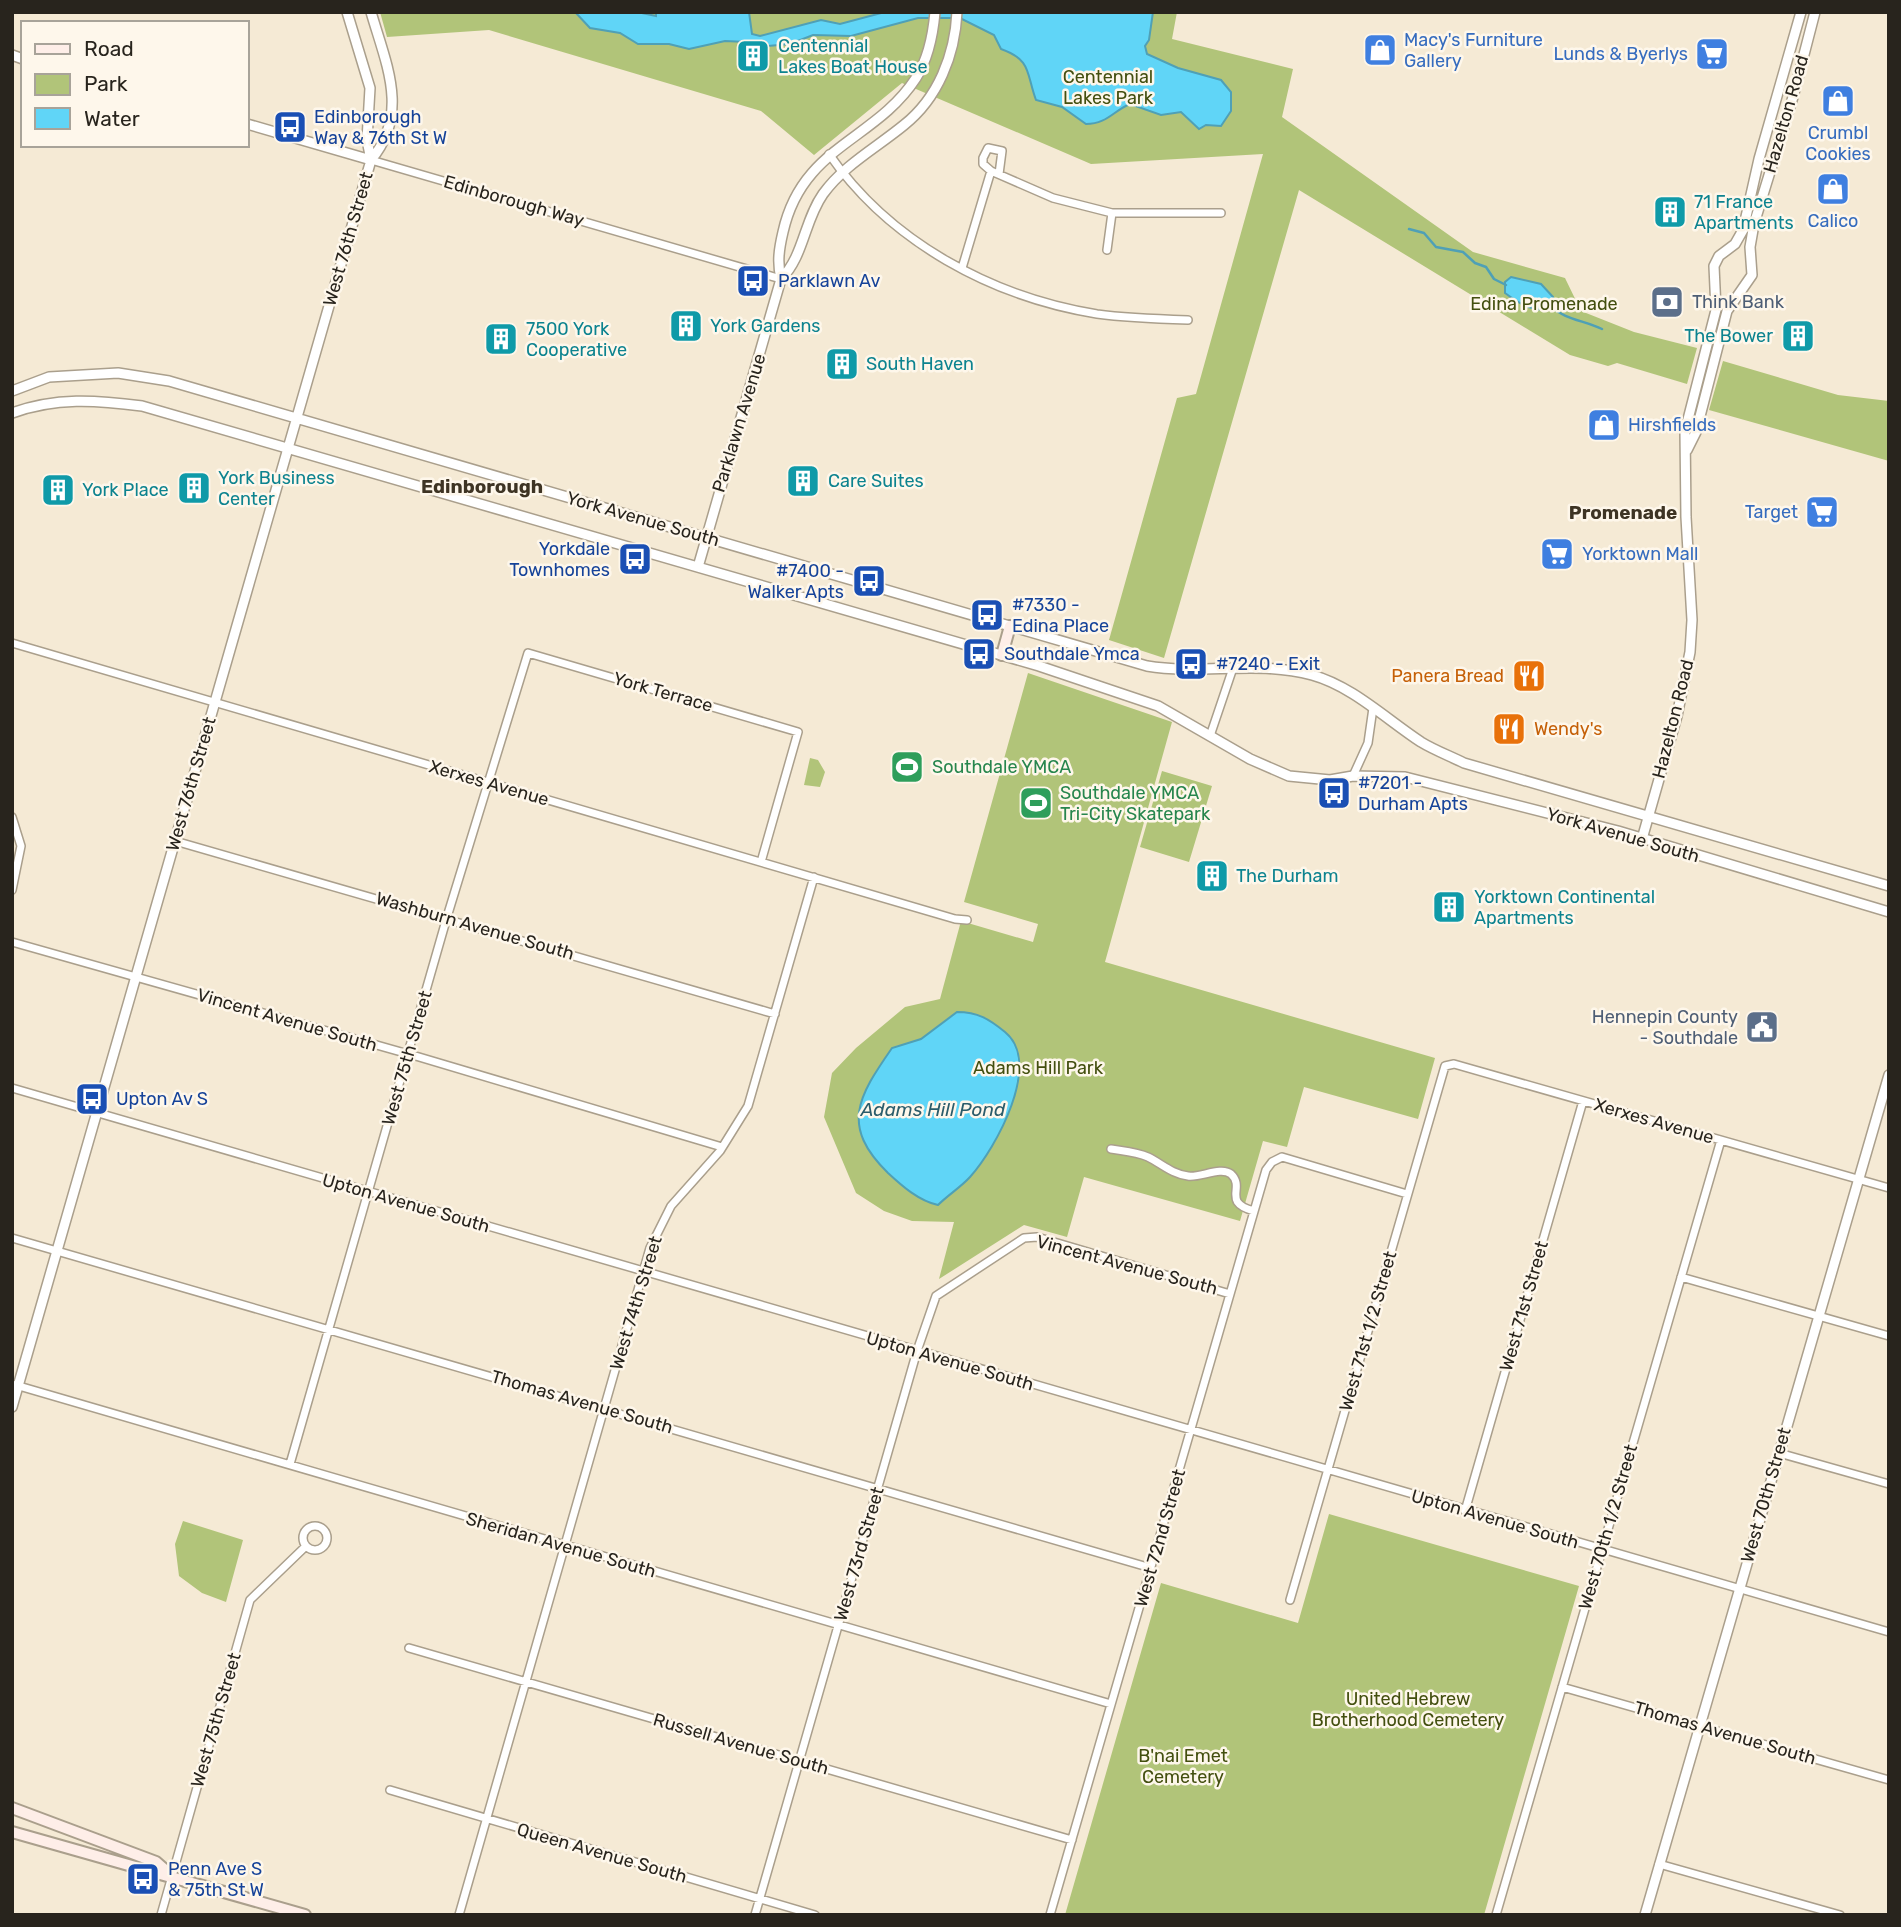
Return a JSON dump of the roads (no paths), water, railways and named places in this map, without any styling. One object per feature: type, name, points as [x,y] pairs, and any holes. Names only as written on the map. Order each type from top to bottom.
[{"type":"main road","points":[[1002,655],[1010,626]]},
{"type":"main road","points":[[12,1808],[156,1862],[172,1877]]},
{"type":"main road","points":[[12,1832],[305,1915]]},
{"type":"street","name":"West 76th Street","points":[[347,12],[370,88],[367,140],[371,160]]},
{"type":"street","name":"West 76th Street","points":[[12,1407],[15,1384],[57,1251],[371,160],[386,142],[391,99],[385,55],[371,12]]},
{"type":"street","name":"Parklawn Avenue","points":[[698,567],[781,279],[777,263],[790,209],[808,176],[829,154],[903,94],[923,65],[935,12]]},
{"type":"street","name":"Parklawn Avenue","points":[[781,279],[794,267],[821,198],[842,172],[906,124],[928,99],[950,57],[957,12]]},
{"type":"street","name":"Hazelton Road","points":[[1642,839],[1683,695],[1690,652],[1692,620],[1685,509],[1688,419],[1716,310],[1714,266],[1735,244],[1743,230],[1756,171],[1801,12]]},
{"type":"street","name":"Hazelton Road","points":[[1686,452],[1696,432],[1727,311],[1752,275],[1754,224],[1793,97],[1815,12]]},
{"type":"street","name":"Edinborough Way","points":[[248,124],[781,279]]},
{"type":"street","points":[[999,174],[1003,156],[998,148],[988,148],[983,164],[999,174],[1053,198],[1112,213],[1222,213]]},
{"type":"street","points":[[829,154],[842,172],[902,234],[1010,291],[1074,309],[1138,318],[1188,320]]},
{"type":"street","points":[[962,268],[991,170]]},
{"type":"street","points":[[1107,250],[1112,213]]},
{"type":"street","points":[[1727,250],[1743,251],[1751,259]]},
{"type":"street","points":[[1715,283],[1726,292],[1740,292]]},
{"type":"street","name":"York Avenue South","points":[[12,391],[49,377],[118,373],[169,381],[1147,666],[1198,671],[1272,667],[1314,675],[1345,689],[1423,743],[1464,763],[1648,818],[1819,863],[1889,886]]},
{"type":"street","name":"York Avenue South","points":[[12,413],[37,404],[88,399],[125,404],[288,448],[1002,655],[1137,698],[1177,715],[1250,759],[1289,776],[1331,780],[1353,776],[1405,777],[1642,839],[1889,912]]},
{"type":"street","name":"Xerxes Avenue","points":[[12,643],[961,921],[967,920]]},
{"type":"street","name":"York Terrace","points":[[528,653],[798,732],[761,862]]},
{"type":"street","name":"West 75th Street","points":[[290,1464],[447,917],[528,653]]},
{"type":"street","points":[[1210,736],[1233,668]]},
{"type":"street","points":[[1353,776],[1368,743],[1373,708]]},
{"type":"street","points":[[12,817],[20,846],[12,890]]},
{"type":"street","name":"Washburn Avenue South","points":[[175,841],[447,917],[775,1014]]},
{"type":"street","name":"West 74th Street","points":[[459,1915],[650,1248],[671,1206],[722,1147],[748,1106],[814,877]]},
{"type":"street","name":"Vincent Avenue South","points":[[12,942],[408,1054],[722,1147]]},
{"type":"street","name":"Xerxes Avenue","points":[[1450,1064],[1889,1188]]},
{"type":"street","name":"West 71st 1/2 Street","points":[[1290,1600],[1445,1066],[1450,1064]]},
{"type":"street","name":"West 70th Street","points":[[1645,1915],[1889,1075]]},
{"type":"street","name":"Upton Avenue South","points":[[12,1088],[1889,1632]]},
{"type":"street","name":"West 71st Street","points":[[1465,1511],[1583,1101]]},
{"type":"street","name":"West 70th 1/2 Street","points":[[1496,1915],[1721,1140]]},
{"type":"street","points":[[1111,1149],[1147,1156],[1167,1169],[1187,1176],[1222,1171],[1230,1173],[1234,1178],[1235,1200],[1241,1207],[1254,1211]]},
{"type":"street","name":"West 72nd Street","points":[[1050,1915],[1254,1211],[1272,1161],[1282,1157],[1407,1194]]},
{"type":"street","name":"Vincent Avenue South","points":[[1024,1238],[1037,1237],[1230,1293]]},
{"type":"street","name":"Thomas Avenue South","points":[[12,1238],[330,1327],[1151,1568]]},
{"type":"street","name":"West 73rd Street","points":[[755,1915],[917,1351],[936,1296],[1024,1238]]},
{"type":"street","points":[[1681,1277],[1889,1336]]},
{"type":"street","name":"Sheridan Avenue South","points":[[15,1384],[1111,1704]]},
{"type":"street","points":[[1779,1452],[1889,1484]]},
{"type":"street","name":"West 75th Street","points":[[161,1915],[250,1600],[306,1546]]},
{"type":"street","name":"Russell Avenue South","points":[[409,1648],[1072,1840]]},
{"type":"street","name":"Thomas Avenue South","points":[[1562,1687],[1889,1780]]},
{"type":"street","name":"Queen Avenue South","points":[[390,1790],[815,1915]]},
{"type":"street","points":[[1659,1864],[1840,1915]]},
{"type":"water","points":[[575,12],[637,12],[656,16],[656,12],[749,12],[752,34],[760,36],[821,20],[840,24],[885,12],[1153,12],[1149,40],[1145,46],[1147,54],[1178,68],[1221,80],[1231,92],[1231,111],[1221,126],[1206,125],[1199,129],[1181,112],[1161,115],[1130,104],[1105,120],[1086,124],[1062,107],[1036,100],[1023,63],[1001,49],[994,35],[960,18],[918,18],[851,36],[813,35],[790,44],[756,47],[747,42],[725,41],[689,49],[669,44],[638,44],[620,33],[590,28]]},
{"type":"water","points":[[1511,277],[1541,284],[1553,297],[1553,305],[1534,309],[1515,300],[1505,293],[1505,282]]},
{"type":"water","name":"Adams Hill Pond","points":[[957,1012],[983,1017],[1005,1032],[1015,1046],[1019,1064],[1012,1105],[1003,1127],[981,1164],[938,1205],[905,1188],[873,1156],[859,1126],[859,1111],[870,1082],[892,1048],[921,1039]]},
{"type":"waterway","points":[[1409,229],[1424,233],[1436,247],[1463,252],[1475,263],[1486,267],[1494,279],[1506,285]]},
{"type":"waterway","points":[[1550,305],[1568,317],[1602,329]]},
{"type":"place","name":"Macy's Furniture Gallery","points":[[1380,50]]},
{"type":"place","name":"Lunds & Byerlys","points":[[1712,54]]},
{"type":"place","name":"Centennial Lakes Boat House","points":[[753,56]]},
{"type":"place","name":"Crumbl Cookies","points":[[1838,101]]},
{"type":"place","name":"Edinborough Way & 76th St W","points":[[290,127]]},
{"type":"place","name":"Calico","points":[[1833,189]]},
{"type":"place","name":"71 France Apartments","points":[[1670,212]]},
{"type":"place","name":"Parklawn Av","points":[[753,281]]},
{"type":"place","name":"Think Bank","points":[[1667,302]]},
{"type":"place","name":"York Gardens","points":[[686,326]]},
{"type":"place","name":"The Bower","points":[[1798,336]]},
{"type":"place","name":"7500 York Cooperative","points":[[501,339]]},
{"type":"place","name":"South Haven","points":[[842,364]]},
{"type":"place","name":"Hirshfields","points":[[1604,425]]},
{"type":"place","name":"Care Suites","points":[[803,481]]},
{"type":"place","name":"York Business Center","points":[[194,488]]},
{"type":"place","name":"York Place","points":[[58,490]]},
{"type":"place","name":"Target","points":[[1822,512]]},
{"type":"place","name":"Yorktown Mall","points":[[1557,554]]},
{"type":"place","name":"Yorkdale Townhomes","points":[[635,559]]},
{"type":"place","name":"#7400 - Walker Apts","points":[[869,581]]},
{"type":"place","name":"#7330 - Edina Place","points":[[987,615]]},
{"type":"place","name":"Southdale Ymca","points":[[979,654]]},
{"type":"place","name":"#7240 - Exit","points":[[1191,664]]},
{"type":"place","name":"Panera Bread","points":[[1529,676]]},
{"type":"place","name":"Wendy's","points":[[1509,729]]},
{"type":"place","name":"Southdale YMCA","points":[[907,767]]},
{"type":"place","name":"#7201 - Durham Apts","points":[[1334,793]]},
{"type":"place","name":"Southdale YMCA Tri-City Skatepark","points":[[1036,803]]},
{"type":"place","name":"The Durham","points":[[1212,876]]},
{"type":"place","name":"Yorktown Continental Apartments","points":[[1449,907]]},
{"type":"place","name":"Hennepin County - Southdale","points":[[1762,1027]]},
{"type":"place","name":"Upton Av S","points":[[92,1099]]},
{"type":"place","name":"Penn Ave S & 75th St W","points":[[143,1879]]},
{"type":"district","name":"Edinborough","points":[[482,486]]},
{"type":"district","name":"Promenade","points":[[1623,512]]},
{"type":"park label","name":"Centennial Lakes Park","points":[[1108,87]]},
{"type":"park label","name":"Edina Promenade","points":[[1544,304]]},
{"type":"park label","name":"Adams Hill Park","points":[[1038,1068]]},
{"type":"park label","name":"United Hebrew Brotherhood Cemetery","points":[[1408,1709]]},
{"type":"park label","name":"B'nai Emet Cemetery","points":[[1183,1766]]}]
